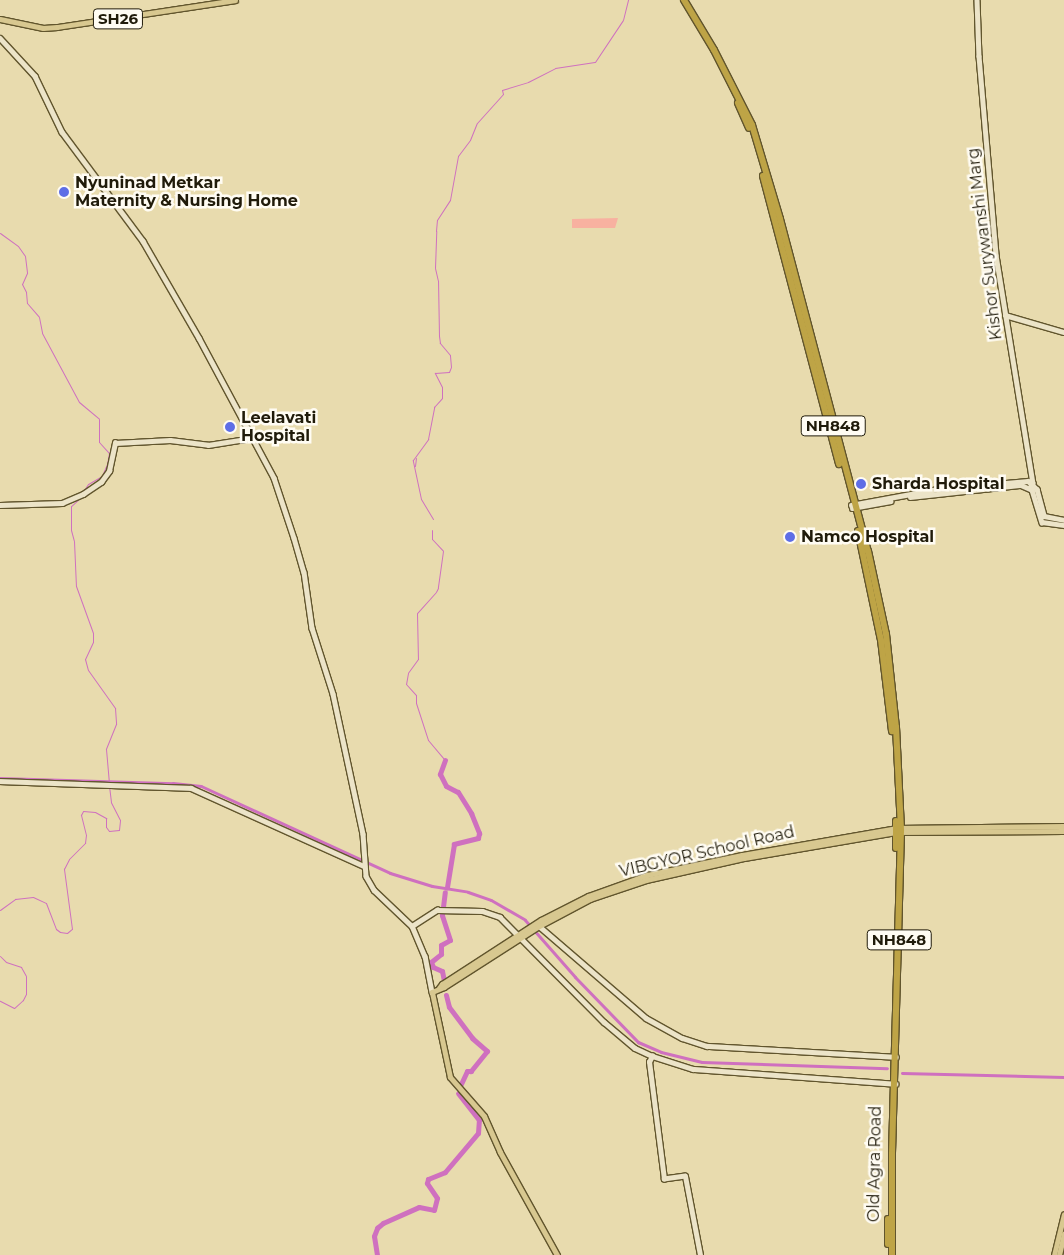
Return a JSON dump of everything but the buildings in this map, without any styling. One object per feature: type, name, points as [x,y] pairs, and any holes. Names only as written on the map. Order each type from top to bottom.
[{"type":"highway","name":"NH848","points":[[679,0],[722,72],[747,123],[805,324]]},
{"type":"highway","name":"NH848","points":[[684,0],[750,119],[854,506],[886,634],[896,728],[898,830],[892,1255]]},
{"type":"highway","name":"NH848","points":[[854,506],[884,659],[893,738],[898,830]]},
{"type":"highway","name":"Old Agra Road","points":[[888,1255],[893,1083]]},
{"type":"main road","name":"SH26","points":[[0,19],[43,28],[57,27],[235,0]]},
{"type":"main road","name":"VIBGYOR School Road","points":[[432,992],[444,987],[535,927],[602,892],[646,880],[765,852],[898,830],[1064,826]]},
{"type":"main road","name":"VIBGYOR School Road","points":[[898,830],[1064,831]]},
{"type":"main road","points":[[432,992],[450,1077],[481,1111],[515,1186],[556,1255]]},
{"type":"main road","points":[[1054,1255],[1064,1214]]},
{"type":"main road","points":[[1059,1255],[1064,1234]]},
{"type":"street","name":"Kishor Surywanshi Marg","points":[[977,0],[978,56],[986,147],[1005,315],[1031,486]]},
{"type":"street","points":[[0,38],[35,76],[62,132],[143,241],[200,338],[274,478],[304,572],[312,628],[333,698],[366,876],[374,890],[412,926],[422,947],[432,992]]},
{"type":"street","points":[[1005,315],[1064,332]]},
{"type":"street","points":[[0,505],[62,503],[81,494],[101,482],[109,471],[114,443],[170,440],[208,445],[252,438]]},
{"type":"street","points":[[854,506],[938,489],[1020,481],[1038,490],[1044,516],[1064,520]]},
{"type":"street","points":[[1031,486],[1040,520],[1045,524],[1064,525]]},
{"type":"street","points":[[0,781],[98,783],[191,788],[365,863]]},
{"type":"street","points":[[412,926],[437,910],[482,911],[495,914],[522,934],[604,1022],[635,1048],[652,1056],[693,1069],[893,1083]]},
{"type":"street","points":[[535,927],[646,1018],[682,1038],[713,1047],[895,1060]]},
{"type":"street","points":[[652,1056],[649,1062],[664,1179],[685,1176],[700,1255]]},
{"type":"shaded area","points":[[618,218],[615,228],[572,228],[572,219]]},
{"type":"waterway","points":[[433,519],[421,499],[413,460],[428,439],[434,407],[442,398],[442,387],[435,373],[449,372],[451,367],[450,355],[440,343],[439,336],[438,281],[435,268],[436,231],[437,220],[450,200],[458,156],[470,140],[477,123],[503,94],[502,90],[528,82],[555,68],[595,62],[623,20],[628,0]]},
{"type":"waterway","points":[[0,233],[18,246],[25,256],[27,273],[22,284],[26,292],[27,303],[39,317],[42,333],[79,402],[99,419],[99,442],[109,453],[107,464],[102,476],[88,484],[83,492]]},
{"type":"waterway","points":[[415,466],[416,458]]},
{"type":"waterway","points":[[80,498],[71,506],[71,530],[74,541],[76,586],[93,633],[93,642],[85,659],[88,670],[115,708],[116,724],[106,749],[109,782]]},
{"type":"waterway","points":[[432,530],[432,539],[443,551],[438,588],[417,613],[418,659],[408,673],[406,684],[416,695],[416,703],[428,740],[445,760]]},
{"type":"waterway","points":[[445,760],[440,774],[446,786],[458,792],[471,813],[479,833],[478,838],[454,844],[447,887]]},
{"type":"waterway","points":[[0,778],[173,783],[201,786],[390,873],[432,886],[468,892],[491,900],[525,920],[575,977],[638,1042],[661,1052],[702,1062],[887,1068]]},
{"type":"waterway","points":[[0,910],[15,899],[33,897],[46,903],[56,929],[67,933],[72,929],[64,869],[69,859],[85,843],[86,835],[81,815],[83,811],[95,812],[106,818],[106,827],[109,831],[119,830],[120,820],[111,802],[109,786]]},
{"type":"waterway","points":[[444,981],[442,971],[433,967],[431,962],[441,954],[441,945],[450,940],[442,915],[445,892]]},
{"type":"waterway","points":[[0,956],[6,962],[21,967],[26,976],[26,994],[23,1000],[14,1008],[0,1001]]},
{"type":"waterway","points":[[446,995],[449,1007],[472,1038],[487,1051],[471,1071],[467,1071],[461,1084]]},
{"type":"waterway","points":[[902,1073],[1064,1077]]},
{"type":"waterway","points":[[377,1255],[374,1236],[377,1228],[383,1223],[419,1207],[434,1210],[437,1198],[427,1183],[428,1179],[445,1172],[478,1133],[479,1120],[458,1093]]},
{"type":"place","name":"Nyuninad Metkar Maternity & Nursing Home","points":[[64,192]]},
{"type":"place","name":"Leelavati Hospital","points":[[230,427]]},
{"type":"place","name":"Sharda Hospital","points":[[861,484]]},
{"type":"place","name":"Namco Hospital","points":[[790,537]]}]
